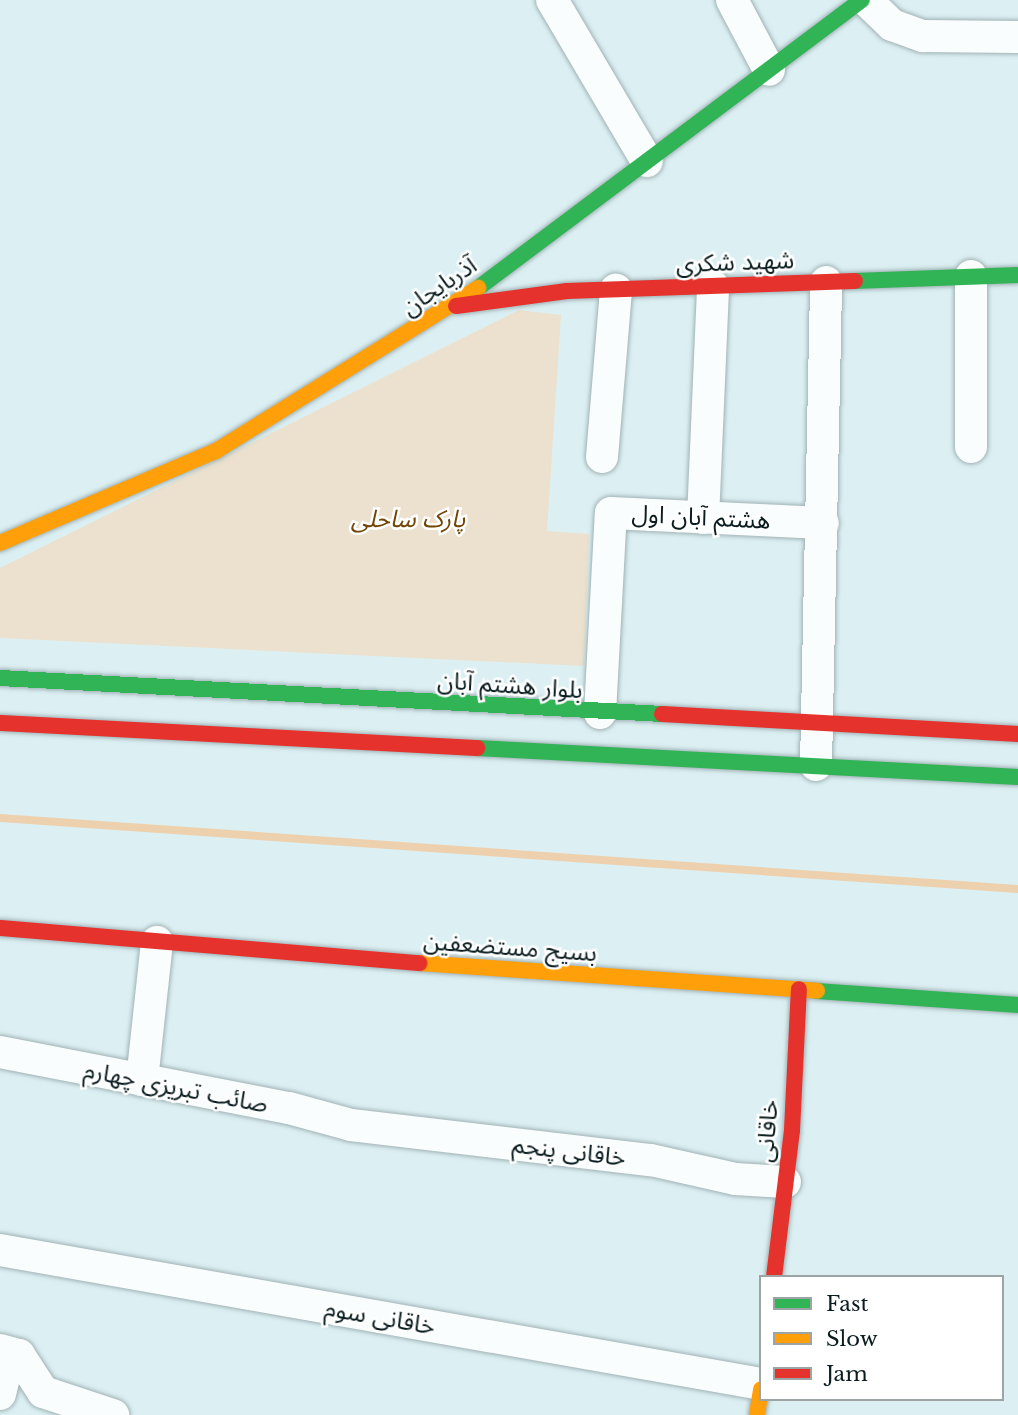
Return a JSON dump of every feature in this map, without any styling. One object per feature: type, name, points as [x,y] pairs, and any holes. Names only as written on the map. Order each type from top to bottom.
[{"type":"main road","name":"آذربایجان","points":[[0,543],[216,452],[454,306],[864,0]]},
{"type":"main road","name":"شهید شکری","points":[[454,306],[616,289],[1018,275]]},
{"type":"main road","name":"بلوار هشتم آبان","points":[[0,678],[1018,734]]},
{"type":"main road","points":[[335,740],[340,697]]},
{"type":"main road","points":[[0,723],[1018,777]]},
{"type":"main road","name":"بسیج مستضعفین","points":[[0,928],[157,942],[1018,1004]]},
{"type":"main road","name":"خاقانی","points":[[774,1275],[785,1182],[799,989]]},
{"type":"street","points":[[552,0],[647,161]]},
{"type":"street","points":[[732,0],[769,70]]},
{"type":"street","points":[[864,0],[892,24],[923,36],[1018,37]]},
{"type":"street","points":[[971,276],[971,447]]},
{"type":"street","points":[[816,765],[820,725],[825,282]]},
{"type":"street","points":[[703,517],[713,286]]},
{"type":"street","points":[[602,457],[616,289]]},
{"type":"street","name":"هشتم آبان اول","points":[[600,713],[611,513],[823,523]]},
{"type":"street","points":[[142,1080],[157,942]]},
{"type":"street","name":"صائب تبریزی چهارم","points":[[0,1052],[351,1125]]},
{"type":"street","name":"خاقانی پنجم","points":[[351,1125],[651,1160],[723,1177],[785,1182]]},
{"type":"street","name":"خاقانی سوم","points":[[0,1250],[759,1386]]},
{"type":"street","points":[[0,1394],[5,1352],[19,1356],[43,1392],[113,1415]]},
{"type":"green space","name":"پارک ساحلی","points":[[519,310],[561,315],[547,531],[589,534],[584,666],[0,638],[0,568]]},
{"type":"waterway","points":[[0,818],[1018,889]]},
{"type":"traffic: fast","points":[[478,288],[862,0]]},
{"type":"traffic: fast","points":[[855,281],[1018,275]]},
{"type":"traffic: fast","points":[[0,678],[662,714]]},
{"type":"traffic: fast","points":[[477,748],[1018,777]]},
{"type":"traffic: fast","points":[[817,991],[1018,1005]]},
{"type":"traffic: slow","points":[[0,543],[216,451],[478,288]]},
{"type":"traffic: slow","points":[[420,963],[817,991]]},
{"type":"traffic: slow","points":[[757,1415],[759,1401]]},
{"type":"traffic: jam","points":[[456,306],[567,291],[855,281]]},
{"type":"traffic: jam","points":[[662,714],[1018,734]]},
{"type":"traffic: jam","points":[[0,723],[477,748]]},
{"type":"traffic: jam","points":[[0,928],[420,963]]},
{"type":"traffic: jam","points":[[774,1275],[792,1130],[799,989]]}]
